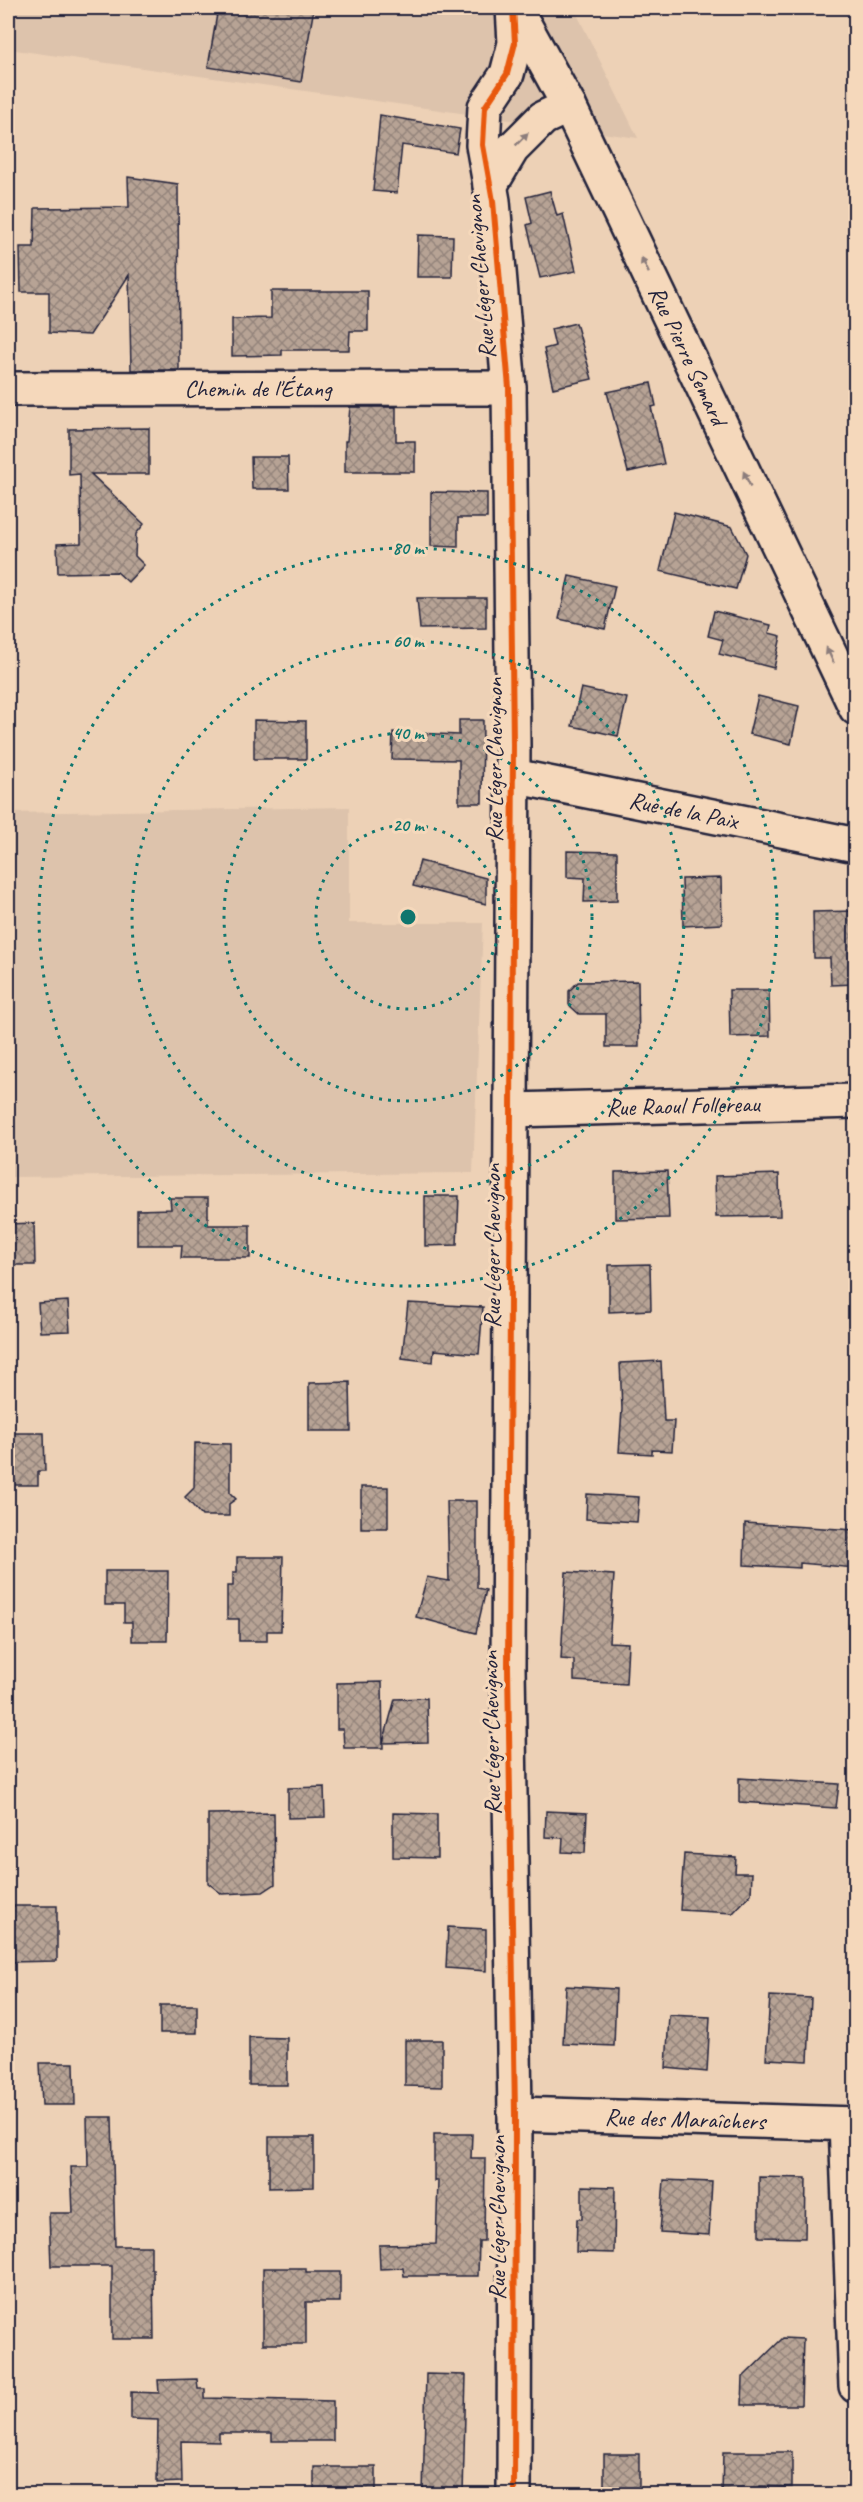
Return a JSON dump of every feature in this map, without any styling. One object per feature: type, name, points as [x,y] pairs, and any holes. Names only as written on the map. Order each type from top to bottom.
[{"type":"street","name":"Rue Léger Chevignon","points":[[514,8],[515,43],[507,74],[485,107],[483,145],[490,186],[509,388],[513,776],[508,1668],[515,2114],[514,2494]]},
{"type":"street","name":"Rue Pierre Semard","points":[[514,8],[569,106],[855,708]]},
{"type":"street","points":[[502,81],[542,87],[569,106]]},
{"type":"street","name":"Rue Léger Chevignon","points":[[490,186],[512,149],[543,118],[569,106]]},
{"type":"street","name":"Chemin de l'Étang","points":[[8,389],[509,388]]},
{"type":"street","name":"Rue de la Paix","points":[[513,776],[855,845]]},
{"type":"street","name":"Rue Raoul Follereau","points":[[512,1110],[855,1101]]},
{"type":"street","name":"Rue des Maraîchers","points":[[515,2114],[851,2124]]},
{"type":"street","points":[[851,2124],[855,2386]]},
{"type":"shaded area","points":[[8,8],[574,8],[638,138],[8,49]]},
{"type":"shaded area","points":[[349,807],[349,923],[483,923],[473,1173],[8,1177],[8,813]]},
{"type":"building","points":[[218,8],[314,8],[301,82],[208,67]]},
{"type":"building","points":[[380,115],[460,129],[456,153],[402,145],[397,193],[373,191]]},
{"type":"building","points":[[128,177],[178,184],[179,370],[131,370],[129,275],[90,335],[49,333],[49,292],[21,292],[20,247],[34,247],[35,208],[129,207]]},
{"type":"building","points":[[550,191],[557,216],[563,214],[576,271],[540,278],[527,225],[532,223],[526,197]]},
{"type":"building","points":[[418,235],[453,236],[452,277],[417,277]]},
{"type":"building","points":[[271,291],[368,291],[368,331],[350,331],[349,350],[282,350],[282,355],[232,356],[232,319],[271,318]]},
{"type":"building","points":[[576,323],[592,379],[553,388],[544,349],[555,346],[551,329]]},
{"type":"building","points":[[651,383],[656,406],[651,407],[664,464],[628,472],[607,392]]},
{"type":"building","points":[[350,407],[396,407],[396,441],[415,441],[415,472],[345,472],[345,441],[347,441]]},
{"type":"building","points":[[149,428],[149,474],[91,474],[144,524],[136,534],[135,556],[144,565],[128,582],[117,572],[58,573],[57,544],[81,543],[80,474],[69,475],[69,429]]},
{"type":"building","points":[[251,457],[288,457],[289,489],[252,489]]},
{"type":"building","points":[[431,492],[487,493],[487,518],[458,518],[458,547],[431,546]]},
{"type":"building","points":[[674,512],[732,527],[746,554],[736,589],[660,571]]},
{"type":"building","points":[[569,576],[615,586],[605,629],[559,619]]},
{"type":"building","points":[[417,598],[486,598],[486,628],[420,629]]},
{"type":"building","points":[[714,611],[771,625],[769,633],[781,636],[774,668],[719,654],[723,640],[708,636]]},
{"type":"building","points":[[581,688],[627,698],[618,736],[572,726]]},
{"type":"building","points":[[758,696],[799,706],[791,744],[749,734]]},
{"type":"building","points":[[254,720],[306,721],[306,759],[254,759]]},
{"type":"building","points":[[459,720],[483,720],[482,803],[459,803],[459,760],[392,759],[393,732],[459,735]]},
{"type":"building","points":[[567,851],[617,852],[617,901],[584,902],[585,878],[567,877]]},
{"type":"building","points":[[420,861],[486,878],[486,904],[413,886]]},
{"type":"building","points":[[721,878],[722,924],[683,926],[682,879]]},
{"type":"building","points":[[853,911],[855,984],[831,985],[830,958],[814,958],[813,912]]},
{"type":"building","points":[[638,981],[639,1047],[606,1047],[606,1014],[579,1014],[569,1005],[569,991],[578,982]]},
{"type":"building","points":[[729,990],[769,990],[770,1036],[730,1037]]},
{"type":"building","points":[[667,1171],[669,1218],[615,1219],[615,1172]]},
{"type":"building","points":[[779,1174],[780,1216],[716,1217],[715,1176]]},
{"type":"building","points":[[425,1196],[459,1196],[457,1245],[425,1246]]},
{"type":"building","points":[[170,1198],[208,1198],[208,1225],[250,1225],[250,1258],[181,1258],[182,1245],[137,1245],[137,1210],[171,1209]]},
{"type":"building","points":[[34,1223],[35,1265],[8,1265],[8,1224]]},
{"type":"building","points":[[650,1264],[651,1310],[609,1312],[609,1265]]},
{"type":"building","points":[[68,1301],[70,1331],[40,1332],[38,1303]]},
{"type":"building","points":[[408,1303],[483,1307],[479,1354],[434,1350],[433,1362],[402,1358]]},
{"type":"building","points":[[661,1361],[664,1421],[674,1421],[672,1451],[652,1450],[652,1454],[619,1452],[622,1409],[620,1363]]},
{"type":"building","points":[[350,1382],[351,1431],[309,1431],[309,1383]]},
{"type":"building","points":[[8,1433],[44,1433],[45,1471],[38,1471],[38,1485],[8,1485]]},
{"type":"building","points":[[195,1443],[230,1444],[230,1493],[236,1499],[229,1504],[229,1516],[202,1516],[185,1497],[194,1488]]},
{"type":"building","points":[[361,1487],[388,1487],[388,1528],[361,1528]]},
{"type":"building","points":[[587,1494],[639,1497],[637,1522],[586,1519]]},
{"type":"building","points":[[447,1501],[477,1501],[477,1588],[486,1590],[476,1633],[416,1617],[427,1577],[449,1581]]},
{"type":"building","points":[[745,1523],[855,1530],[855,1568],[800,1563],[800,1568],[744,1565]]},
{"type":"building","points":[[237,1557],[283,1557],[281,1631],[267,1631],[267,1641],[239,1641],[239,1619],[227,1619],[227,1586],[233,1586],[233,1572],[237,1572]]},
{"type":"building","points":[[105,1571],[168,1571],[167,1641],[132,1641],[132,1622],[124,1622],[124,1605],[105,1605]]},
{"type":"building","points":[[566,1572],[614,1575],[609,1642],[628,1643],[626,1684],[574,1681],[574,1660],[561,1659]]},
{"type":"building","points":[[382,1682],[383,1748],[344,1748],[343,1729],[337,1729],[337,1683]]},
{"type":"building","points":[[427,1698],[428,1742],[383,1743],[395,1699]]},
{"type":"building","points":[[739,1778],[839,1784],[836,1808],[739,1802]]},
{"type":"building","points":[[324,1787],[325,1817],[288,1818],[288,1788]]},
{"type":"building","points":[[546,1811],[587,1813],[585,1853],[562,1852],[563,1838],[545,1837]]},
{"type":"building","points":[[274,1813],[275,1884],[263,1892],[222,1894],[208,1883],[208,1814]]},
{"type":"building","points":[[393,1813],[437,1814],[437,1858],[393,1857]]},
{"type":"building","points":[[684,1854],[736,1857],[735,1873],[752,1873],[751,1894],[733,1913],[680,1910]]},
{"type":"building","points":[[8,1906],[57,1906],[57,1961],[9,1962]]},
{"type":"building","points":[[448,1927],[486,1929],[486,1971],[446,1968]]},
{"type":"building","points":[[566,1986],[616,1989],[614,2046],[563,2044]]},
{"type":"building","points":[[770,1996],[811,1998],[808,2061],[766,2059]]},
{"type":"building","points":[[160,2005],[197,2005],[197,2033],[160,2033]]},
{"type":"building","points":[[669,2015],[710,2017],[707,2072],[666,2068]]},
{"type":"building","points":[[249,2037],[287,2038],[287,2085],[249,2085]]},
{"type":"building","points":[[405,2040],[442,2040],[442,2087],[405,2086]]},
{"type":"building","points":[[40,2063],[74,2063],[75,2105],[42,2105]]},
{"type":"building","points":[[87,2117],[112,2117],[115,2246],[151,2246],[154,2339],[112,2339],[112,2266],[51,2266],[49,2213],[73,2213],[71,2167],[88,2167]]},
{"type":"building","points":[[434,2134],[472,2134],[471,2158],[485,2158],[484,2241],[479,2241],[478,2276],[404,2276],[403,2268],[380,2269],[379,2245],[436,2244],[438,2181],[434,2181]]},
{"type":"building","points":[[269,2137],[314,2137],[314,2187],[269,2188]]},
{"type":"building","points":[[759,2177],[806,2178],[805,2238],[759,2237]]},
{"type":"building","points":[[664,2180],[712,2182],[709,2235],[660,2232]]},
{"type":"building","points":[[582,2186],[615,2187],[614,2253],[576,2252],[577,2219],[582,2219]]},
{"type":"building","points":[[263,2268],[306,2268],[306,2272],[340,2272],[340,2302],[306,2302],[306,2344],[263,2344]]},
{"type":"building","points":[[783,2338],[803,2339],[801,2405],[742,2405],[743,2377]]},
{"type":"building","points":[[426,2374],[466,2375],[463,2494],[423,2494]]},
{"type":"building","points":[[197,2379],[198,2389],[205,2389],[205,2398],[333,2401],[333,2441],[272,2441],[272,2433],[219,2433],[219,2442],[181,2441],[182,2482],[157,2483],[158,2420],[131,2419],[131,2392],[159,2393],[158,2380]]},
{"type":"building","points":[[723,2452],[792,2452],[792,2487],[760,2486],[760,2494],[722,2494]]},
{"type":"building","points":[[604,2454],[639,2454],[639,2494],[604,2494]]},
{"type":"building","points":[[314,2467],[376,2467],[376,2494],[314,2494]]},
{"type":"cycle path","points":[[513,8],[515,43],[507,74],[485,107],[483,145],[493,201],[509,388],[513,745],[508,1668],[515,2114],[514,2494]]}]
